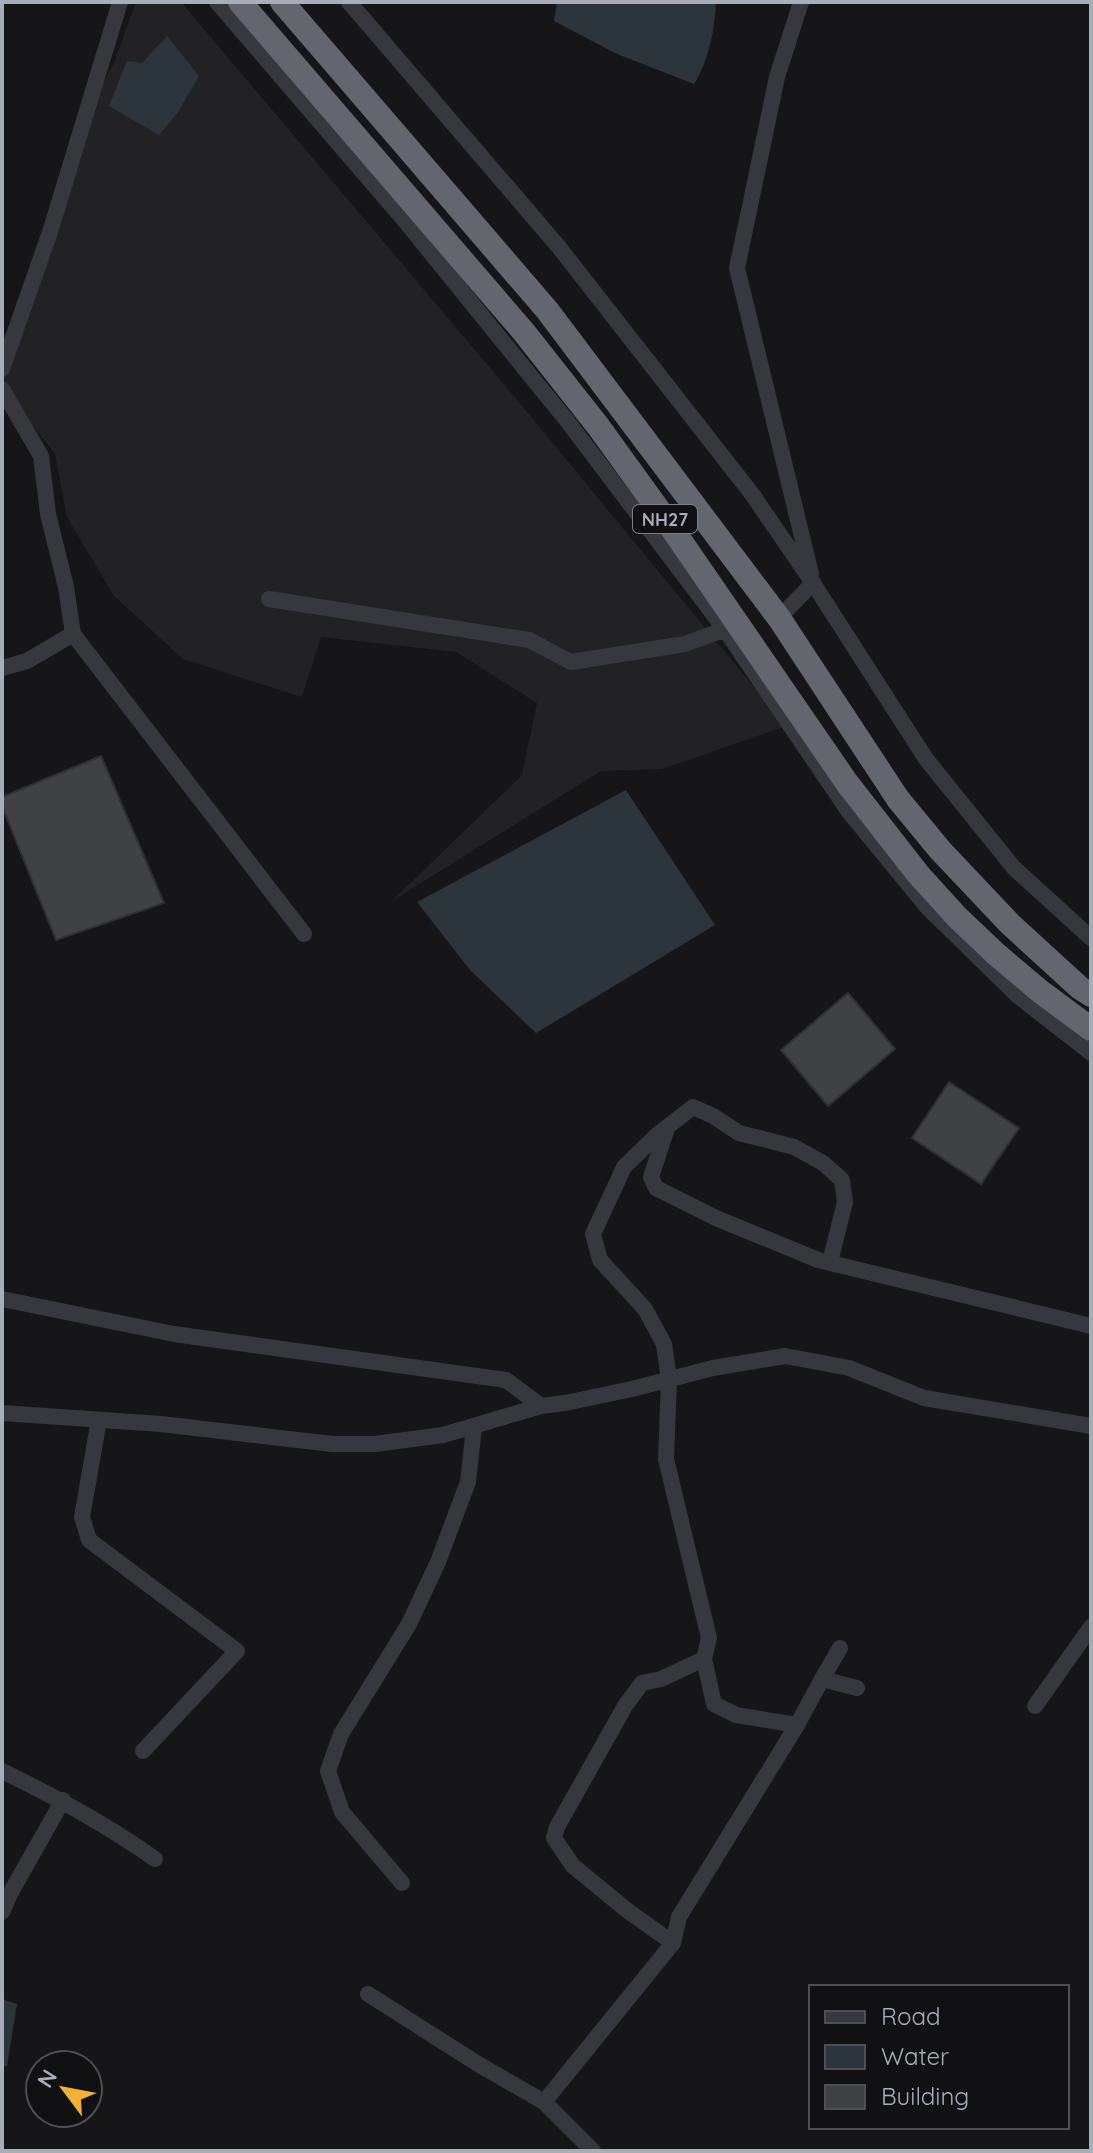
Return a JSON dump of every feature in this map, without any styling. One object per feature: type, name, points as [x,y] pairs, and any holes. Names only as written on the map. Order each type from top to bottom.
[{"type":"highway","name":"NH27","points":[[240,2],[561,379],[671,527],[847,783],[918,874],[996,954],[1091,1029]]},
{"type":"highway","name":"NH27","points":[[282,2],[547,310],[779,618],[898,799],[940,850],[1010,924],[1091,995]]},
{"type":"street","points":[[2,369],[50,232],[120,2]]},
{"type":"street","points":[[217,2],[425,244],[568,422],[726,631],[849,812],[927,907],[1018,996],[1091,1053]]},
{"type":"street","points":[[349,2],[558,246],[752,494],[926,759],[1014,868],[1091,938]]},
{"type":"street","points":[[801,2],[777,77],[737,268],[813,583]]},
{"type":"street","points":[[2,389],[41,456],[48,514],[66,587],[73,634],[304,934]]},
{"type":"street","points":[[779,618],[813,583]]},
{"type":"street","points":[[269,599],[529,640],[571,662],[685,644],[726,631]]},
{"type":"street","points":[[2,668],[27,661],[73,634]]},
{"type":"street","points":[[797,1725],[736,1715],[714,1704],[704,1659],[709,1638],[666,1459],[669,1379],[664,1344],[645,1309],[600,1260],[593,1234],[624,1167],[693,1107],[739,1133],[794,1147],[823,1163],[842,1180],[845,1202],[830,1262]]},
{"type":"street","points":[[667,1127],[651,1177],[656,1188],[716,1218],[818,1260],[1091,1326]]},
{"type":"street","points":[[2,1299],[174,1334],[506,1380],[541,1406]]},
{"type":"street","points":[[2,1413],[161,1424],[332,1444],[375,1444],[443,1435],[541,1406],[579,1401],[713,1368],[785,1356],[849,1368],[924,1398],[1091,1426]]},
{"type":"street","points":[[99,1420],[82,1517],[89,1540],[237,1651],[143,1751]]},
{"type":"street","points":[[402,1883],[342,1812],[328,1771],[341,1734],[409,1624],[438,1562],[468,1482],[474,1427]]},
{"type":"street","points":[[1035,1706],[1091,1627]]},
{"type":"street","points":[[544,2102],[673,1943],[679,1917],[797,1725],[840,1648]]},
{"type":"street","points":[[673,1943],[573,1866],[554,1838],[557,1827],[625,1706],[642,1683],[661,1679],[704,1659]]},
{"type":"street","points":[[822,1679],[857,1688]]},
{"type":"street","points":[[2,1771],[63,1800],[118,1832],[155,1859]]},
{"type":"street","points":[[2,1912],[63,1800]]},
{"type":"street","points":[[368,1994],[544,2102],[593,2151]]},
{"type":"shaded area","points":[[136,2],[181,2],[518,401],[786,726],[662,769],[601,771],[392,901],[522,775],[537,703],[456,652],[321,637],[302,697],[183,659],[114,596],[67,517],[55,454],[2,387],[2,369],[88,109],[114,63]]},
{"type":"water","points":[[557,2],[716,2],[710,45],[694,84],[617,54],[554,21]]},
{"type":"water","points":[[167,36],[199,76],[178,112],[159,135],[109,106],[127,61],[142,63]]},
{"type":"water","points":[[626,790],[715,925],[536,1033],[470,970],[417,902]]},
{"type":"water","points":[[2,1999],[17,2004],[7,2066],[2,2067]]},
{"type":"building","points":[[101,756],[164,903],[56,940],[2,806],[2,797]]},
{"type":"building","points":[[848,993],[895,1049],[828,1106],[781,1050]]},
{"type":"building","points":[[949,1082],[1019,1128],[981,1184],[912,1138]]}]
